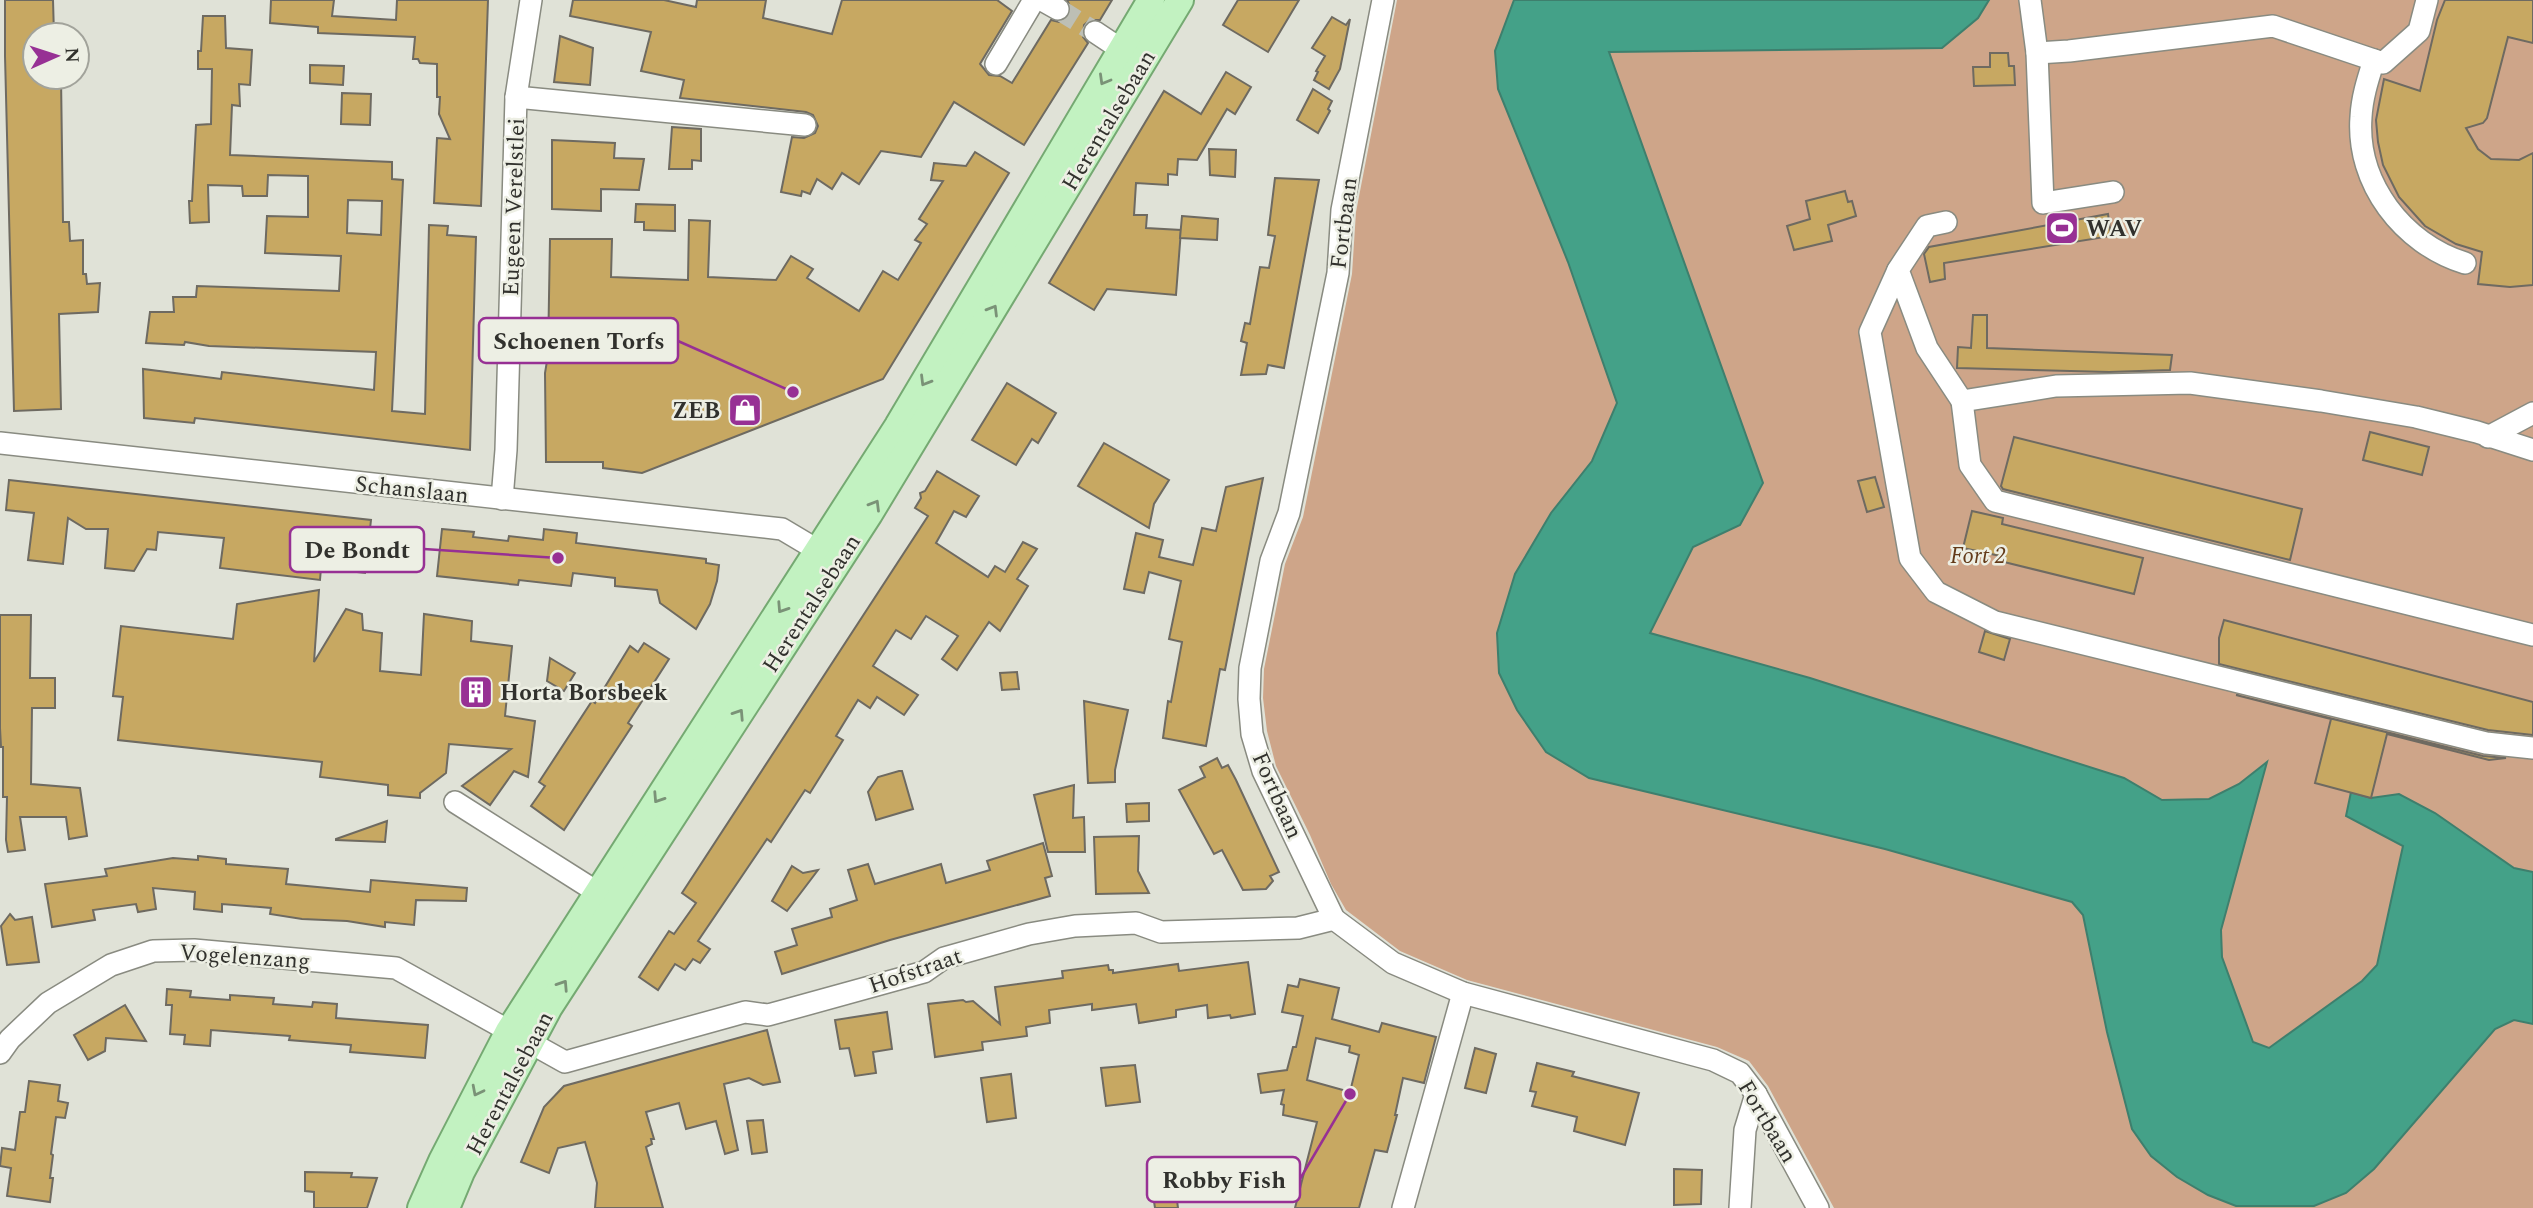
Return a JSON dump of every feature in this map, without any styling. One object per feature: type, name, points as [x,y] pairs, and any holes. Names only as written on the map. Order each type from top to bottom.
[{"type":"main road","name":"Herentalsebaan","points":[[446,1208],[519,1037],[549,1007],[828,556],[898,426],[1151,0]]},
{"type":"main road","name":"Herentalsebaan","points":[[421,1208],[442,1161],[519,1037],[597,892],[828,556],[869,514],[1180,0]]},
{"type":"street","name":"Eugeen Verelstlei","points":[[502,499],[506,450],[516,97],[531,0]]},
{"type":"street","points":[[996,64],[1034,0]]},
{"type":"street","name":"Fortbaan","points":[[1383,0],[1342,210],[1336,286],[1289,513],[1271,561],[1250,668],[1252,734],[1264,771],[1334,919],[1393,963],[1463,993],[1713,1060],[1740,1073],[1756,1094],[1818,1208]]},
{"type":"street","points":[[2030,0],[2037,53],[2043,203],[2113,192]]},
{"type":"street","points":[[2037,53],[2273,26],[2384,63],[2419,31],[2427,0]]},
{"type":"street","points":[[1095,32],[1122,50]]},
{"type":"street","points":[[2374,60],[2366,87],[2361,120],[2365,159],[2374,183],[2386,206],[2416,238],[2450,258],[2465,263]]},
{"type":"street","points":[[516,97],[805,125]]},
{"type":"street","points":[[1946,222],[1927,226],[1898,270],[1870,332],[1910,558],[1936,592],[1995,622],[2486,743],[2533,748]]},
{"type":"street","points":[[1898,270],[1927,348],[1962,401],[1970,466],[1995,500],[2533,635]]},
{"type":"street","points":[[1962,401],[2056,386],[2190,383],[2403,415],[2533,450]]},
{"type":"street","points":[[2488,436],[2533,413]]},
{"type":"street","name":"Schanslaan","points":[[0,443],[782,529],[828,556]]},
{"type":"street","points":[[455,802],[597,892]]},
{"type":"street","name":"Hofstraat","points":[[519,1037],[565,1062],[745,1012],[768,1015],[924,972],[944,958],[1029,934],[1075,926],[1136,923],[1161,932],[1298,928],[1334,919]]},
{"type":"street","name":"Vogelenzang","points":[[3,1041],[48,1003],[110,965],[153,951],[180,950],[396,968],[519,1037]]},
{"type":"street","points":[[1403,1208],[1463,993]]},
{"type":"street","points":[[1740,1208],[1745,1130],[1756,1094]]},
{"type":"green space","name":"Fort 2","points":[[1397,0],[2533,0],[2533,1208],[1834,1208],[1768,1086],[1749,1061],[1717,1047],[1467,980],[1400,951],[1346,910],[1331,884],[1276,766],[1267,731],[1263,698],[1264,669],[1285,564],[1303,517],[1352,274],[1356,212]]},
{"type":"shaded area","points":[[1514,0],[1989,0],[1978,18],[1942,48],[1609,52],[1763,483],[1740,525],[1693,547],[1650,633],[1810,678],[2124,778],[2162,800],[2209,799],[2239,784],[2267,762],[2221,930],[2222,957],[2253,1042],[2269,1048],[2362,981],[2377,965],[2403,846],[2346,816],[2351,792],[2371,798],[2399,794],[2435,813],[2514,868],[2533,872],[2533,1024],[2514,1020],[2495,1029],[2374,1169],[2346,1193],[2314,1206],[2236,1206],[2208,1195],[2177,1177],[2151,1156],[2132,1129],[2107,1032],[2083,915],[2072,902],[1885,849],[1589,778],[1546,752],[1517,710],[1499,673],[1497,633],[1515,574],[1551,513],[1592,461],[1617,403],[1568,262],[1498,89],[1495,51]]},
{"type":"building","points":[[5,0],[53,0],[54,21],[21,21],[21,91],[61,91],[63,222],[69,222],[70,241],[83,240],[83,274],[86,274],[87,284],[100,283],[98,312],[59,314],[61,409],[14,411]]},
{"type":"building","points":[[271,0],[334,0],[332,16],[396,20],[397,0],[488,0],[481,206],[434,203],[437,138],[450,139],[439,114],[437,64],[420,63],[418,59],[413,59],[415,37],[318,33],[318,27],[270,23]]},
{"type":"building","points":[[573,0],[664,0],[696,7],[697,0],[766,0],[763,18],[832,34],[842,0],[997,0],[1012,11],[980,64],[989,75],[1000,76],[1012,83],[1051,20],[1059,22],[1069,16],[1071,8],[1067,0],[1112,0],[1100,20],[1090,20],[1084,25],[1083,37],[1088,43],[1024,145],[954,102],[921,157],[881,151],[859,184],[842,173],[832,189],[817,179],[810,194],[802,191],[801,196],[781,192],[792,137],[804,138],[815,133],[818,126],[813,115],[680,98],[684,80],[641,71],[651,32],[570,16]]},
{"type":"building","points":[[1238,0],[1299,0],[1268,52],[1223,25]]},
{"type":"building","points":[[2445,0],[2533,0],[2533,43],[2508,37],[2487,118],[2483,123],[2466,128],[2478,149],[2491,159],[2519,160],[2533,153],[2533,285],[2510,287],[2478,284],[2482,252],[2456,244],[2425,226],[2399,197],[2383,165],[2376,120],[2384,79],[2420,91],[2437,20]]},
{"type":"building","points":[[203,16],[225,16],[226,48],[252,50],[250,85],[239,84],[240,106],[232,105],[230,155],[392,162],[392,179],[403,180],[392,411],[425,414],[429,225],[448,226],[447,235],[476,237],[470,450],[195,418],[194,423],[144,418],[143,369],[221,379],[222,372],[374,390],[376,352],[209,346],[185,342],[184,345],[146,343],[150,312],[174,312],[173,297],[196,297],[197,286],[339,291],[341,256],[265,253],[267,216],[308,217],[308,176],[268,175],[267,196],[243,196],[242,186],[208,185],[209,222],[190,223],[189,201],[192,201],[196,125],[211,124],[212,69],[198,69],[198,51],[201,51]],"holes":[[[348,200],[382,201],[381,235],[347,233]]]},
{"type":"building","points":[[1332,17],[1346,25],[1350,19],[1340,69],[1329,89],[1314,80],[1325,56],[1312,48]]},
{"type":"building","points":[[560,36],[593,48],[590,85],[554,82]]},
{"type":"building","points":[[1990,53],[2008,53],[2009,66],[2014,66],[2015,85],[1974,86],[1973,67],[1990,67]]},
{"type":"building","points":[[310,65],[344,66],[343,85],[310,83]]},
{"type":"building","points":[[1226,72],[1251,87],[1235,114],[1227,109],[1197,160],[1178,159],[1177,175],[1168,174],[1168,185],[1136,183],[1134,215],[1147,215],[1146,228],[1181,230],[1176,295],[1107,289],[1094,310],[1049,283],[1164,91],[1201,114]]},
{"type":"building","points":[[1313,89],[1332,101],[1328,109],[1330,111],[1318,133],[1297,120]]},
{"type":"building","points":[[342,93],[371,94],[370,125],[341,124]]},
{"type":"building","points":[[672,127],[701,129],[701,161],[692,160],[692,169],[669,169]]},
{"type":"building","points":[[552,140],[615,143],[614,158],[644,159],[639,190],[601,189],[601,211],[552,209]]},
{"type":"building","points":[[1209,149],[1236,150],[1235,177],[1210,175]]},
{"type":"building","points":[[975,152],[1009,173],[883,379],[642,473],[603,468],[603,462],[546,462],[545,373],[548,355],[550,239],[612,239],[611,277],[688,280],[689,220],[710,221],[708,277],[776,280],[791,256],[813,269],[807,278],[859,311],[883,271],[898,280],[921,243],[915,240],[927,224],[919,219],[943,181],[931,180],[934,163],[966,166]]},
{"type":"building","points":[[1275,178],[1319,180],[1284,368],[1268,365],[1266,374],[1241,375],[1247,343],[1241,341],[1245,323],[1250,324],[1260,267],[1269,268],[1275,236],[1268,235]]},
{"type":"building","points":[[1845,191],[1848,202],[1852,201],[1856,216],[1828,225],[1832,241],[1794,250],[1787,226],[1810,219],[1806,201]]},
{"type":"building","points":[[636,204],[675,205],[675,231],[644,230],[644,222],[635,222]]},
{"type":"building","points":[[2108,214],[2111,236],[1944,263],[1945,279],[1930,282],[1924,254],[1929,247]]},
{"type":"building","points":[[1182,216],[1218,219],[1217,240],[1180,238]]},
{"type":"building","points":[[1973,315],[1987,315],[1987,348],[2172,355],[2170,370],[2109,372],[1957,368],[1958,347],[1971,348]]},
{"type":"building","points":[[1007,383],[1056,413],[1038,443],[1032,439],[1016,465],[972,440]]},
{"type":"building","points":[[2370,432],[2429,447],[2422,475],[2363,460]]},
{"type":"building","points":[[2014,437],[2302,509],[2290,560],[2003,489],[2001,486]]},
{"type":"building","points":[[1104,443],[1169,480],[1154,504],[1149,528],[1078,486]]},
{"type":"building","points":[[937,471],[979,496],[966,517],[954,511],[936,543],[988,577],[995,566],[1005,572],[1023,542],[1037,549],[1017,579],[1028,586],[1000,631],[989,622],[957,670],[942,659],[958,636],[926,616],[911,639],[896,630],[873,666],[918,695],[904,715],[877,697],[870,708],[858,700],[836,736],[843,740],[810,793],[805,790],[771,842],[767,839],[698,941],[710,949],[700,963],[693,959],[685,970],[675,964],[658,990],[639,977],[669,931],[674,934],[696,903],[682,893],[928,516],[915,508],[921,498],[920,493],[925,491]]},
{"type":"building","points":[[1875,477],[1884,507],[1867,512],[1858,481]]},
{"type":"building","points":[[1263,478],[1225,670],[1220,669],[1206,746],[1163,738],[1168,701],[1171,702],[1182,642],[1169,639],[1181,581],[1149,572],[1144,593],[1124,589],[1136,533],[1163,540],[1159,557],[1193,565],[1202,528],[1216,531],[1226,487]]},
{"type":"building","points":[[9,480],[371,520],[365,573],[321,568],[320,580],[220,568],[224,538],[158,532],[156,550],[147,549],[134,571],[105,568],[108,529],[86,529],[68,518],[63,564],[28,560],[34,513],[6,510]]},
{"type":"building","points":[[1972,511],[2003,518],[2002,524],[2143,558],[2134,594],[2004,562],[2005,557],[1963,548]]},
{"type":"building","points":[[442,529],[474,532],[473,537],[508,541],[509,536],[543,540],[544,529],[577,533],[576,543],[706,559],[706,563],[719,565],[717,581],[710,604],[696,629],[660,603],[657,590],[615,586],[615,578],[573,573],[571,586],[519,580],[518,585],[437,576]]},
{"type":"building","points":[[319,590],[314,662],[346,609],[362,614],[363,630],[382,633],[380,671],[421,675],[424,614],[472,621],[471,641],[512,646],[505,716],[535,721],[528,777],[514,771],[490,805],[462,786],[511,749],[449,744],[446,773],[420,793],[420,798],[388,795],[388,785],[320,777],[322,762],[118,740],[123,697],[113,696],[121,626],[233,639],[237,604]]},
{"type":"building","points":[[0,615],[31,615],[30,678],[55,678],[55,708],[32,708],[31,784],[80,788],[87,836],[69,839],[66,817],[20,817],[25,850],[8,852],[7,797],[3,797],[3,747],[0,728]]},
{"type":"building","points":[[2224,620],[2533,702],[2533,735],[2488,730],[2219,664],[2219,638]]},
{"type":"building","points":[[1985,631],[2010,639],[2004,660],[1979,652]]},
{"type":"building","points":[[644,643],[669,659],[628,723],[632,726],[564,830],[531,806],[545,786],[539,782],[592,701],[595,703],[630,646],[638,652]]},
{"type":"building","points":[[550,658],[575,673],[564,691],[547,681]]},
{"type":"building","points":[[1017,672],[1019,689],[1002,690],[1000,673]]},
{"type":"building","points":[[2236,695],[2483,756],[2506,758],[2489,760],[2387,734],[2371,798],[2315,783],[2331,719]]},
{"type":"building","points":[[1084,701],[1128,710],[1115,770],[1115,782],[1088,783]]},
{"type":"building","points":[[1217,758],[1222,768],[1228,765],[1279,872],[1270,876],[1273,881],[1266,889],[1243,890],[1222,850],[1214,854],[1179,790],[1205,777],[1200,767]]},
{"type":"building","points":[[902,771],[913,809],[876,820],[868,792],[878,777]]},
{"type":"building","points":[[1074,785],[1073,818],[1084,817],[1085,852],[1048,852],[1034,795]]},
{"type":"building","points":[[1149,803],[1149,821],[1127,822],[1126,804]]},
{"type":"building","points":[[387,821],[385,842],[336,840],[336,839]]},
{"type":"building","points":[[1139,836],[1138,871],[1149,893],[1096,894],[1094,837]]},
{"type":"building","points":[[1043,843],[1052,876],[1045,878],[1050,896],[890,940],[782,974],[775,952],[797,945],[792,929],[832,917],[830,909],[857,900],[848,870],[868,864],[875,884],[941,864],[946,883],[990,870],[987,861]]},
{"type":"building","points":[[198,856],[226,859],[226,864],[288,869],[286,884],[370,892],[371,880],[467,888],[466,901],[416,900],[414,925],[385,922],[385,927],[270,914],[271,908],[222,904],[222,912],[194,909],[195,892],[153,888],[156,909],[138,912],[136,904],[93,910],[95,920],[52,927],[45,884],[107,876],[105,869],[173,858],[198,860]]},
{"type":"building","points":[[792,866],[803,873],[818,870],[787,911],[772,901]]},
{"type":"building","points":[[10,914],[15,920],[32,917],[39,962],[7,965],[1,926]]},
{"type":"building","points":[[1248,962],[1255,1014],[1208,1018],[1207,1005],[1176,1010],[1176,1017],[1139,1023],[1136,1004],[1092,1010],[1092,1004],[1049,1010],[1050,1023],[1026,1027],[1027,1036],[982,1042],[983,1050],[935,1057],[928,1004],[973,1001],[1000,1024],[995,987],[1063,978],[1062,971],[1108,965],[1113,973],[1178,964],[1179,971]]},
{"type":"building","points":[[1300,979],[1339,988],[1332,1019],[1379,1032],[1382,1023],[1436,1037],[1424,1083],[1403,1078],[1387,1152],[1375,1150],[1359,1208],[1295,1208],[1317,1122],[1283,1115],[1284,1105],[1281,1104],[1284,1090],[1261,1093],[1258,1074],[1287,1070],[1293,1047],[1296,1047],[1303,1016],[1282,1012],[1288,985],[1298,987]],"holes":[[[1316,1038],[1350,1046],[1349,1052],[1359,1055],[1350,1092],[1307,1080]]]},
{"type":"building","points":[[167,989],[191,991],[190,997],[230,1000],[230,995],[274,998],[273,1004],[312,1007],[313,1002],[337,1004],[336,1018],[428,1025],[425,1058],[350,1052],[351,1045],[289,1040],[290,1036],[211,1030],[210,1046],[184,1044],[185,1035],[170,1034],[172,1005],[166,1005]]},
{"type":"building","points":[[125,1005],[146,1041],[106,1038],[105,1051],[88,1060],[74,1035]]},
{"type":"building","points":[[887,1012],[892,1049],[873,1052],[876,1073],[855,1076],[849,1048],[840,1049],[835,1020]]},
{"type":"building","points":[[767,1030],[780,1082],[763,1085],[749,1078],[724,1084],[738,1150],[725,1154],[716,1121],[686,1129],[679,1103],[646,1112],[654,1139],[651,1139],[652,1144],[646,1147],[663,1208],[595,1208],[597,1183],[585,1142],[558,1148],[549,1173],[521,1162],[544,1107],[564,1086]]},
{"type":"building","points":[[1475,1048],[1496,1054],[1486,1093],[1465,1088]]},
{"type":"building","points":[[1537,1063],[1574,1072],[1572,1076],[1639,1093],[1625,1145],[1574,1131],[1577,1117],[1532,1106],[1536,1092],[1530,1091]]},
{"type":"building","points":[[1135,1065],[1140,1102],[1106,1106],[1101,1068]]},
{"type":"building","points":[[1011,1074],[1016,1118],[987,1122],[981,1078]]},
{"type":"building","points":[[29,1081],[60,1085],[58,1101],[68,1103],[65,1118],[56,1117],[51,1154],[50,1178],[53,1178],[50,1202],[7,1196],[11,1168],[0,1166],[2,1148],[15,1150],[20,1112],[25,1112]]},
{"type":"building","points":[[763,1120],[767,1152],[752,1154],[747,1121]]},
{"type":"building","points":[[1674,1169],[1702,1170],[1701,1204],[1674,1205]]},
{"type":"building","points":[[305,1172],[352,1173],[351,1177],[377,1178],[367,1208],[314,1208],[314,1192],[305,1191]]},
{"type":"building","points":[[1175,1185],[1178,1208],[1155,1208],[1152,1188]]},
{"type":"tunnel","points":[[1058,9],[1095,32]]},
{"type":"place","name":"WAV","points":[[2062,228]]},
{"type":"place","name":"Schoenen Torfs","points":[[793,392]]},
{"type":"place","name":"ZEB","points":[[745,410]]},
{"type":"place","name":"De Bondt","points":[[558,558]]},
{"type":"place","name":"Horta Borsbeek","points":[[476,692]]},
{"type":"place","name":"Robby Fish","points":[[1350,1094]]}]
